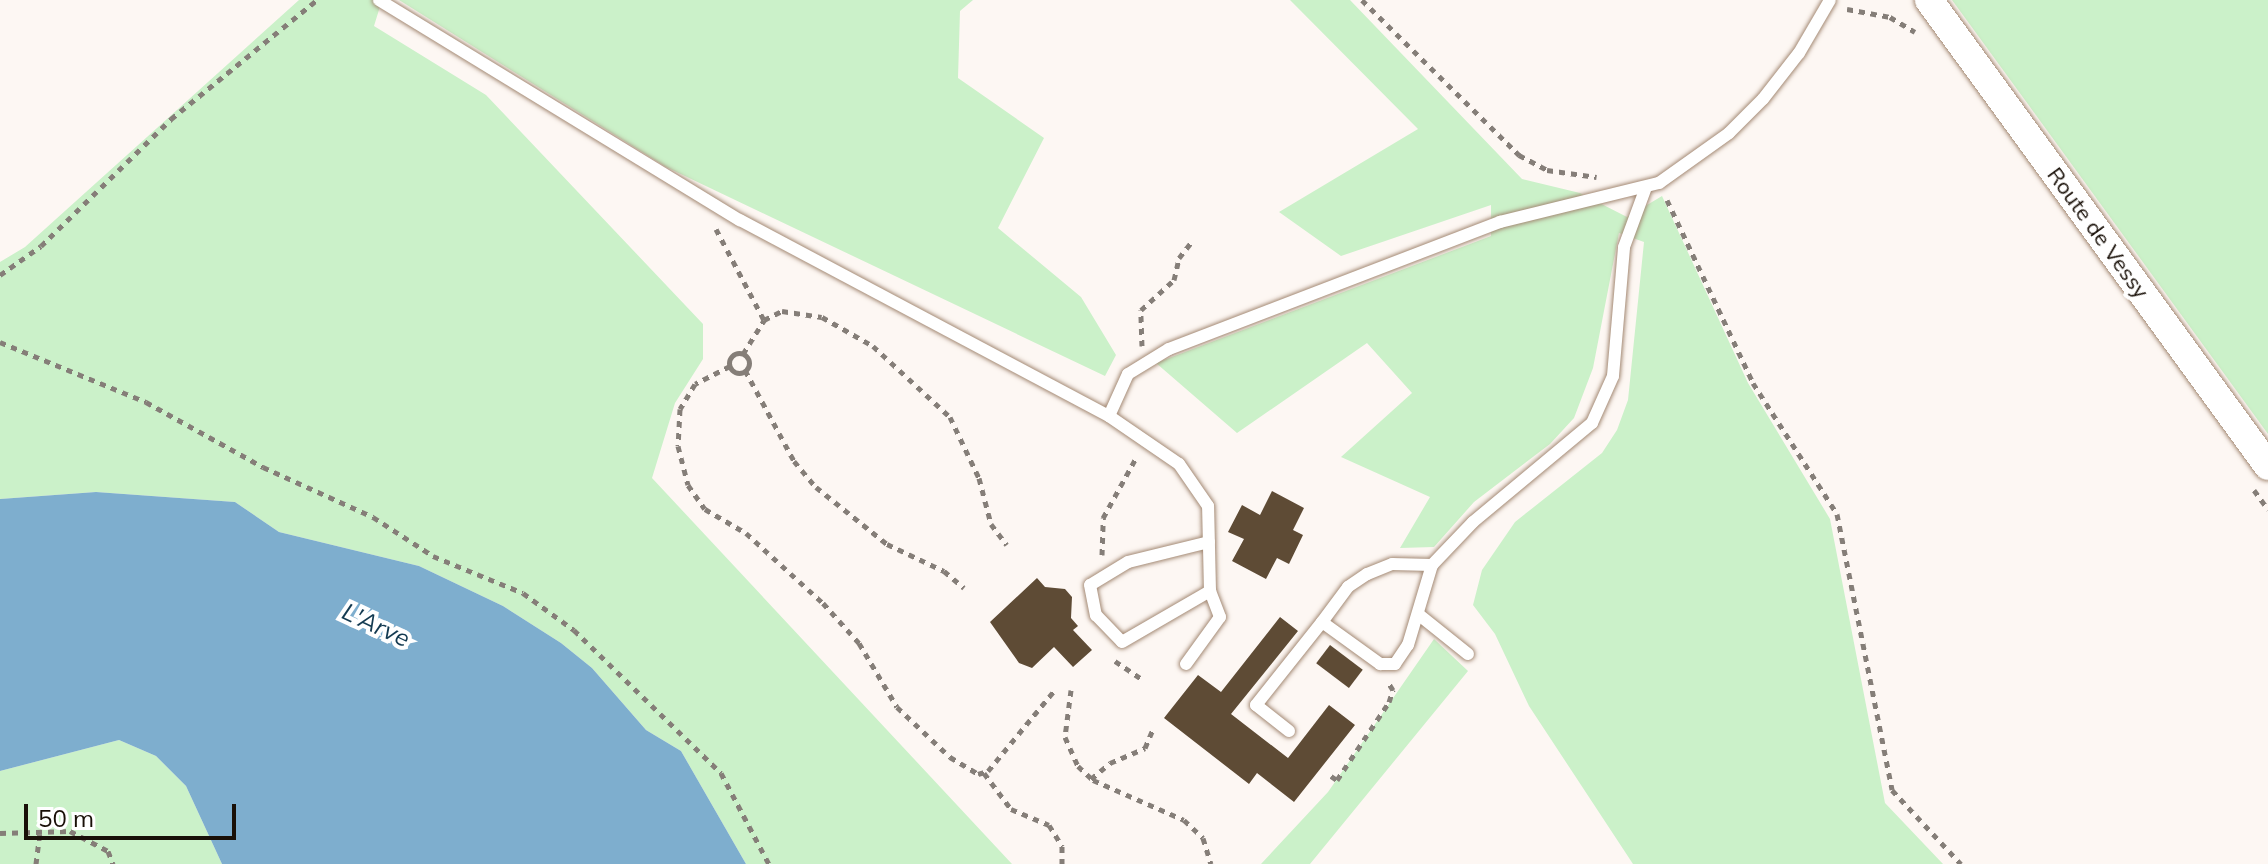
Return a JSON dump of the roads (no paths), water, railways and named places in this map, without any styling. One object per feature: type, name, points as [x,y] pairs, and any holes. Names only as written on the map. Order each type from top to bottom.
[{"type":"street","name":"Route de Vessy","points":[[1929,0],[2268,466]]},
{"type":"lane","points":[[379,0],[695,193],[1109,416],[1179,464],[1201,492],[1209,542],[1210,591],[1220,617],[1186,664]]},
{"type":"lane","points":[[1109,416],[1123,381],[1144,362],[1500,222],[1645,190],[1659,183],[1720,141],[1763,99],[1799,53],[1830,0]]},
{"type":"lane","points":[[1322,622],[1385,666],[1403,654],[1432,565],[1473,522],[1574,443],[1599,413],[1615,366],[1624,247],[1645,190]]},
{"type":"lane","points":[[1209,542],[1128,562],[1090,585],[1096,615],[1122,642],[1210,591]]},
{"type":"lane","points":[[1289,731],[1256,705],[1348,587],[1377,569],[1432,565]]},
{"type":"lane","points":[[1418,614],[1468,654]]},
{"type":"water","name":"L'Arve","points":[[96,492],[235,502],[279,532],[419,566],[503,606],[561,643],[592,668],[646,730],[681,751],[746,864],[222,864],[186,786],[156,756],[119,740],[0,771],[0,499]]}]
